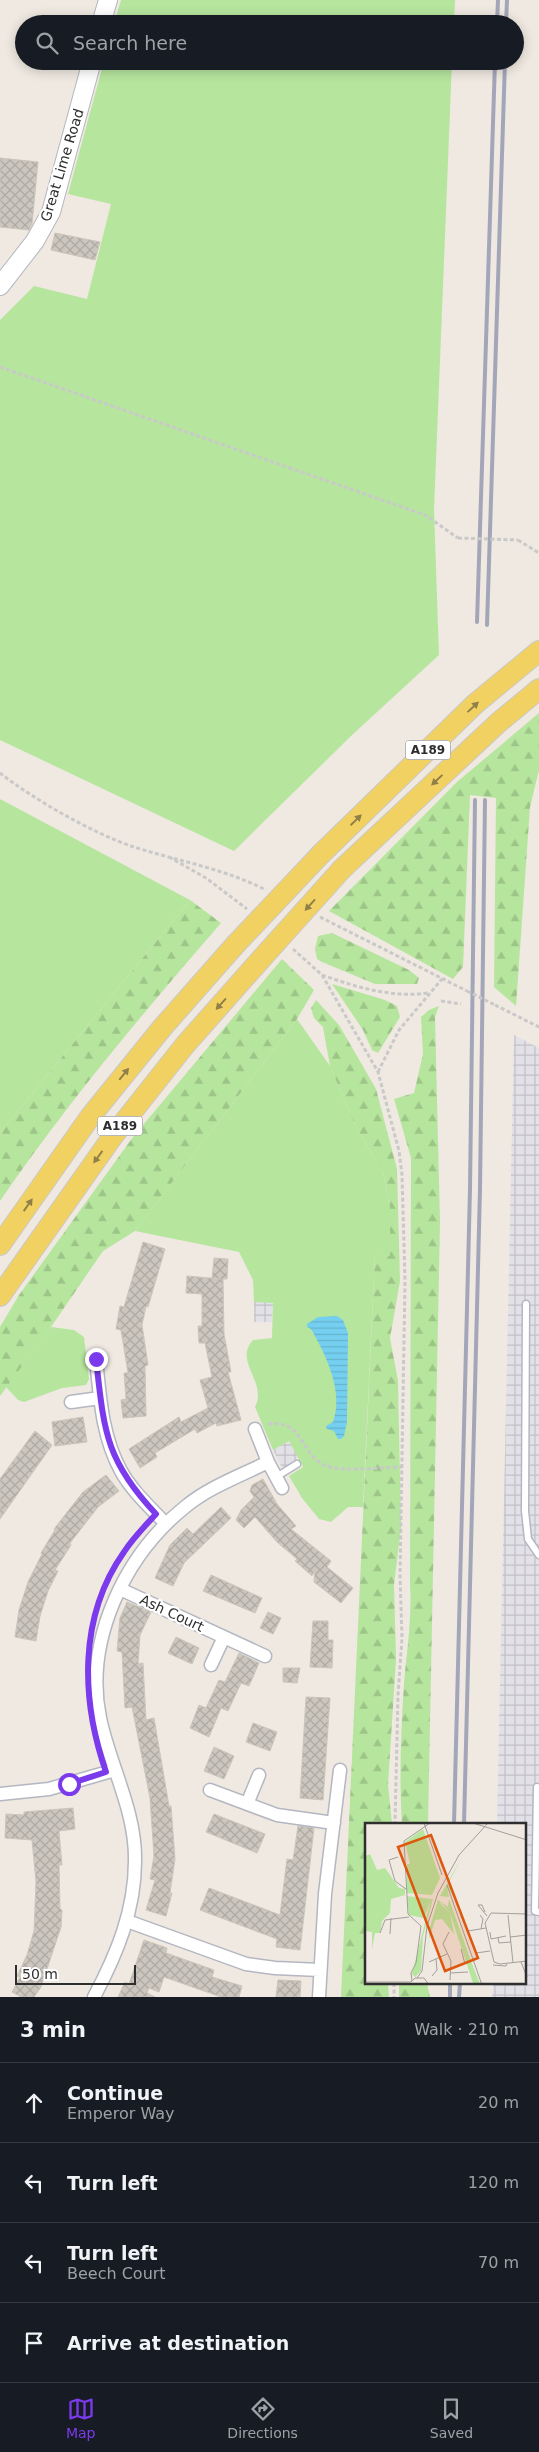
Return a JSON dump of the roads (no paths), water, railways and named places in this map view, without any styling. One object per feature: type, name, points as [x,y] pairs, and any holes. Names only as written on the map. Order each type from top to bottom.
[{"type":"main road","points":[[104,15],[108,0]]},
{"type":"main road","name":"Great Lime Road","points":[[0,286],[39,235],[51,212],[90,70]]},
{"type":"main road","name":"A189","points":[[0,1245],[90,1117],[162,1028],[235,945],[321,854],[475,704],[539,651]]},
{"type":"main road","name":"A189","points":[[0,1296],[113,1136],[185,1044],[342,869],[498,723],[539,689]]},
{"type":"street","points":[[96,1359],[106,1431],[118,1466],[131,1486],[166,1524]]},
{"type":"street","points":[[71,1402],[100,1398]]},
{"type":"street","points":[[255,1429],[268,1462],[279,1483]]},
{"type":"street","points":[[94,1997],[112,1961],[127,1921],[134,1875],[134,1841],[126,1802],[114,1770],[100,1716],[98,1674],[103,1637],[120,1589],[142,1550],[166,1524],[186,1506],[211,1490],[268,1462]]},
{"type":"street","name":"Ash Court","points":[[120,1589],[265,1656]]},
{"type":"street","points":[[211,1665],[224,1637]]},
{"type":"street","points":[[0,1794],[49,1789],[114,1770]]},
{"type":"street","points":[[319,1997],[325,1894],[340,1770]]},
{"type":"street","points":[[247,1804],[259,1775]]},
{"type":"street","points":[[210,1790],[289,1818],[334,1823]]},
{"type":"street","points":[[127,1921],[246,1964],[275,1968],[320,1970]]},
{"type":"lane","points":[[526,1304],[525,1511],[528,1538],[539,1555]]},
{"type":"lane","points":[[279,1483],[297,1464]]},
{"type":"lane","points":[[537,1787],[534,1911],[539,1912]]},
{"type":"water","points":[[337,1316],[343,1320],[348,1333],[347,1422],[344,1436],[341,1439],[338,1439],[334,1431],[327,1429],[326,1426],[333,1422],[336,1410],[335,1386],[322,1350],[311,1329],[307,1327],[307,1324],[318,1317]]},
{"type":"railway","points":[[497,15],[498,0]]},
{"type":"railway","points":[[506,15],[507,0]]},
{"type":"railway","points":[[477,622],[495,70]]},
{"type":"railway","points":[[487,625],[505,70]]},
{"type":"railway","points":[[454,1823],[470,1189],[475,800]]},
{"type":"railway","points":[[464,1823],[480,1189],[485,800]]},
{"type":"railway","points":[[450,1984],[450,1997]]},
{"type":"railway","points":[[459,1997],[460,1984]]}]
